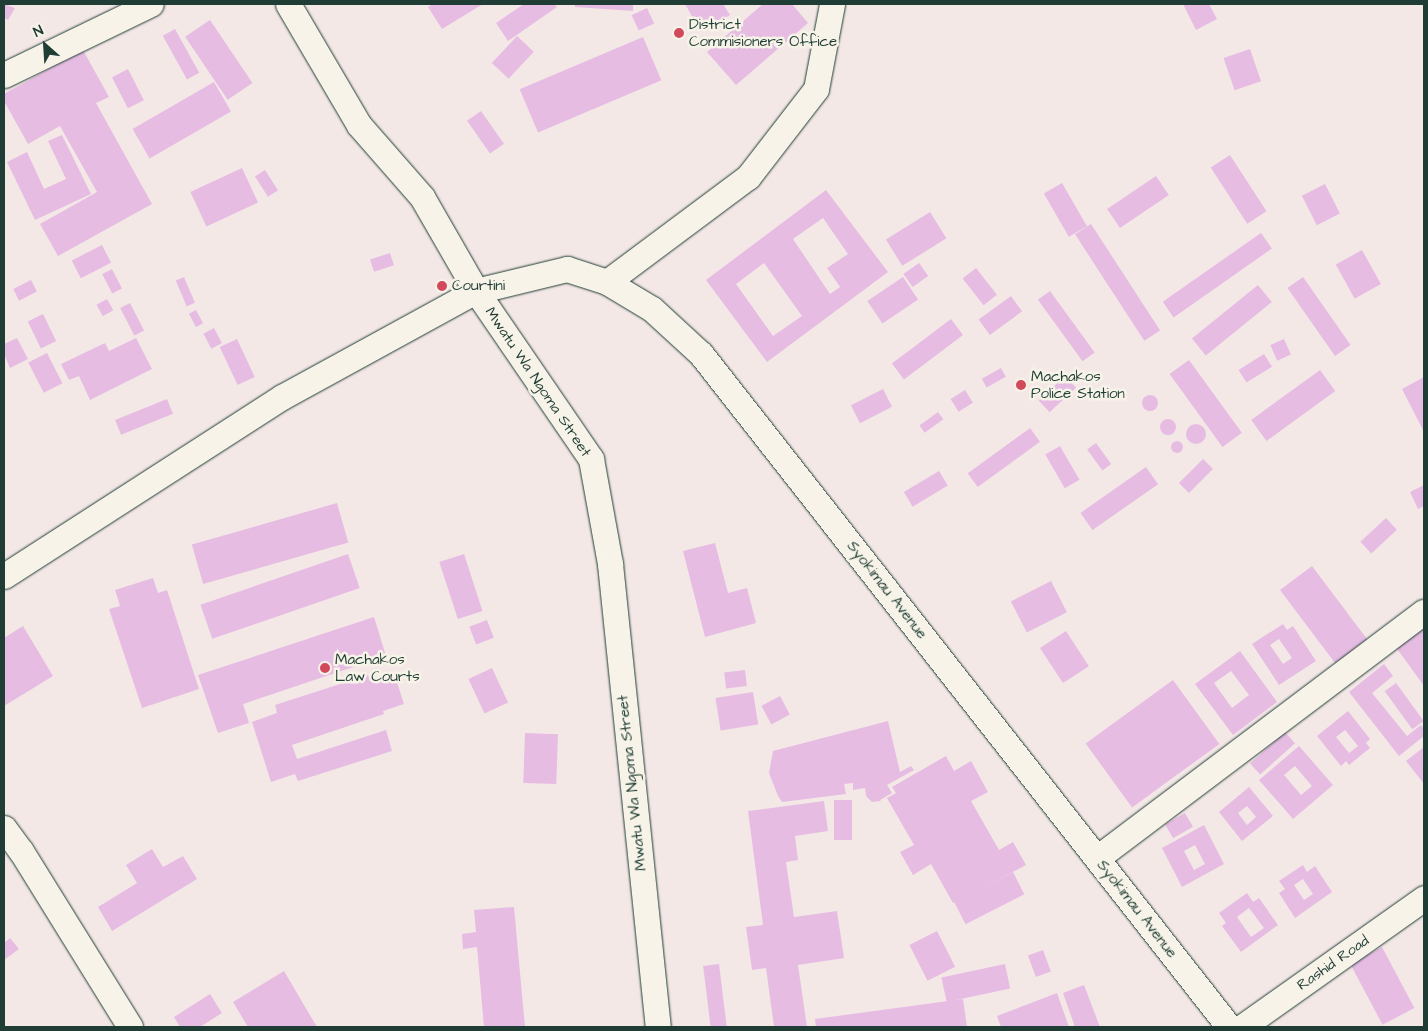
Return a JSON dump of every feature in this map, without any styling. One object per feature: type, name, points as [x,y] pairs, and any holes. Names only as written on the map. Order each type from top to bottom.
[{"type":"street","points":[[4,75],[151,4]]},
{"type":"street","name":"Mwatu Wa Ngoma Street","points":[[288,4],[359,125],[422,197],[476,291],[591,459],[610,564],[658,1027]]},
{"type":"street","points":[[607,282],[748,177],[816,89],[832,4]]},
{"type":"street","name":"Syokimau Avenue","points":[[4,576],[282,397],[476,291],[566,269],[607,282],[652,309],[701,354],[1229,1027]]},
{"type":"street","points":[[1097,858],[1424,612]]},
{"type":"street","points":[[4,828],[21,852],[130,1027]]},
{"type":"street","name":"Rashid Road","points":[[1242,1027],[1424,898]]},
{"type":"building","points":[[4,4],[15,8],[8,20],[4,18]]},
{"type":"building","points":[[433,4],[483,4],[442,29],[428,7]]},
{"type":"building","points":[[524,4],[554,4],[557,7],[508,41],[496,23]]},
{"type":"building","points":[[575,4],[633,4],[633,11],[575,7]]},
{"type":"building","points":[[685,4],[723,4],[730,15],[701,32]]},
{"type":"building","points":[[763,4],[792,4],[808,23],[736,85],[707,52]]},
{"type":"building","points":[[1183,4],[1209,4],[1217,19],[1196,30]]},
{"type":"building","points":[[647,8],[654,23],[639,31],[632,15]]},
{"type":"building","points":[[210,20],[252,83],[228,100],[185,37]]},
{"type":"building","points":[[175,29],[199,73],[187,80],[163,36]]},
{"type":"building","points":[[517,36],[534,52],[509,79],[492,63]]},
{"type":"building","points":[[643,37],[661,80],[538,133],[520,89]]},
{"type":"building","points":[[1250,49],[1261,81],[1235,90],[1224,58]]},
{"type":"building","points":[[83,50],[109,97],[96,103],[152,204],[58,256],[40,224],[97,192],[60,126],[28,144],[4,101],[4,94]]},
{"type":"building","points":[[128,69],[144,100],[128,108],[112,77]]},
{"type":"building","points":[[214,82],[231,111],[150,158],[133,129]]},
{"type":"building","points":[[481,111],[504,144],[490,154],[467,121]]},
{"type":"building","points":[[62,135],[91,194],[35,220],[7,162],[27,152],[44,189],[66,179],[48,141]]},
{"type":"building","points":[[1230,155],[1266,211],[1247,224],[1211,168]]},
{"type":"building","points":[[242,168],[258,202],[206,227],[190,192]]},
{"type":"building","points":[[265,170],[278,190],[268,197],[255,177]]},
{"type":"building","points":[[1156,176],[1169,195],[1120,228],[1107,209]]},
{"type":"building","points":[[1062,183],[1087,226],[1069,237],[1044,194]]},
{"type":"building","points":[[1325,184],[1340,213],[1317,225],[1302,196]]},
{"type":"building","points":[[826,190],[888,272],[767,362],[706,280]],"holes":[[[823,218],[848,254],[827,268],[840,287],[830,294],[793,239]],[[764,263],[802,316],[773,336],[736,284]]]},
{"type":"building","points":[[930,212],[946,238],[902,266],[886,240]]},
{"type":"building","points":[[1091,224],[1160,331],[1144,341],[1075,234]]},
{"type":"building","points":[[1261,233],[1272,249],[1174,317],[1163,302]]},
{"type":"building","points":[[102,245],[111,263],[81,278],[72,260]]},
{"type":"building","points":[[1362,250],[1381,284],[1355,299],[1336,265]]},
{"type":"building","points":[[390,253],[394,265],[374,272],[370,259]]},
{"type":"building","points":[[919,263],[928,276],[913,287],[903,274]]},
{"type":"building","points":[[976,268],[997,295],[984,305],[963,278]]},
{"type":"building","points":[[112,269],[122,289],[112,294],[102,274]]},
{"type":"building","points":[[184,277],[195,303],[187,306],[176,281]]},
{"type":"building","points":[[903,277],[918,299],[882,323],[867,301]]},
{"type":"building","points":[[1303,277],[1351,345],[1335,356],[1287,288]]},
{"type":"building","points":[[31,280],[37,292],[19,301],[13,289]]},
{"type":"building","points":[[1258,285],[1272,302],[1206,356],[1192,338]]},
{"type":"building","points":[[1050,291],[1095,352],[1083,361],[1038,300]]},
{"type":"building","points":[[1011,296],[1022,311],[990,335],[979,320]]},
{"type":"building","points":[[107,299],[113,310],[103,316],[97,305]]},
{"type":"building","points":[[130,303],[144,331],[134,336],[120,308]]},
{"type":"building","points":[[196,310],[203,323],[196,327],[189,314]]},
{"type":"building","points":[[43,314],[56,341],[41,348],[28,321]]},
{"type":"building","points":[[951,319],[963,335],[904,380],[892,364]]},
{"type":"building","points":[[214,328],[222,343],[211,349],[203,334]]},
{"type":"building","points":[[17,338],[28,359],[10,368],[4,354],[4,344]]},
{"type":"building","points":[[136,338],[152,369],[90,400],[79,376],[69,380],[61,364],[105,343],[109,351]]},
{"type":"building","points":[[237,339],[255,377],[238,385],[220,347]]},
{"type":"building","points":[[1284,339],[1291,355],[1277,361],[1270,345]]},
{"type":"building","points":[[47,353],[62,383],[44,393],[28,363]]},
{"type":"building","points":[[1264,354],[1272,367],[1247,383],[1239,370]]},
{"type":"building","points":[[1189,360],[1242,433],[1222,447],[1170,374]]},
{"type":"building","points":[[1001,368],[1006,377],[987,387],[982,379]]},
{"type":"building","points":[[1320,370],[1335,391],[1267,441],[1251,420]]},
{"type":"building","points":[[1065,376],[1076,388],[1050,412],[1039,401]]},
{"type":"building","points":[[1424,377],[1424,432],[1402,389]]},
{"type":"building","points":[[883,389],[892,407],[860,423],[851,405]]},
{"type":"building","points":[[965,390],[973,403],[959,412],[951,399]]},
{"type":"building","points":[[1147,395],[1153,395],[1158,400],[1156,409],[1147,411],[1142,406],[1142,400]]},
{"type":"building","points":[[167,399],[173,414],[121,435],[115,420]]},
{"type":"building","points":[[938,412],[943,419],[925,433],[919,426]]},
{"type":"building","points":[[1168,419],[1174,421],[1176,427],[1174,433],[1168,435],[1162,433],[1160,427],[1162,421]]},
{"type":"building","points":[[1196,424],[1203,427],[1206,434],[1203,441],[1196,444],[1189,441],[1186,434],[1189,427]]},
{"type":"building","points":[[1030,428],[1040,442],[978,487],[968,473]]},
{"type":"building","points":[[1179,441],[1182,442],[1182,452],[1175,453],[1172,452],[1171,445],[1172,442]]},
{"type":"building","points":[[1096,443],[1111,464],[1102,471],[1087,449]]},
{"type":"building","points":[[1060,446],[1080,480],[1065,488],[1045,454]]},
{"type":"building","points":[[1203,459],[1213,469],[1189,493],[1179,483]]},
{"type":"building","points":[[1146,467],[1158,484],[1093,530],[1080,513]]},
{"type":"building","points":[[939,471],[948,486],[913,507],[904,492]]},
{"type":"building","points":[[1424,485],[1424,506],[1418,509],[1410,492]]},
{"type":"building","points":[[337,503],[348,542],[203,584],[192,545]]},
{"type":"building","points":[[1386,518],[1397,530],[1371,554],[1360,542]]},
{"type":"building","points":[[715,543],[728,593],[747,588],[756,623],[705,637],[683,551]]},
{"type":"building","points":[[348,554],[360,588],[212,639],[200,605]]},
{"type":"building","points":[[464,554],[483,611],[458,619],[439,562]]},
{"type":"building","points":[[1312,566],[1370,643],[1338,667],[1280,590]]},
{"type":"building","points":[[153,578],[158,593],[167,590],[199,689],[142,708],[109,609],[120,606],[115,590]]},
{"type":"building","points":[[1051,581],[1067,612],[1027,633],[1011,601]]},
{"type":"building","points":[[374,617],[386,656],[243,704],[249,723],[218,733],[198,675]]},
{"type":"building","points":[[487,620],[494,638],[476,645],[469,627]]},
{"type":"building","points":[[1283,624],[1287,630],[1293,626],[1316,661],[1279,685],[1252,644]],"holes":[[[1279,639],[1292,658],[1283,664],[1270,645]]]},
{"type":"building","points":[[1424,625],[1424,686],[1395,646]]},
{"type":"building","points":[[23,626],[53,676],[4,706],[4,638]]},
{"type":"building","points":[[1066,631],[1089,666],[1063,683],[1040,648]]},
{"type":"building","points":[[1240,651],[1277,702],[1233,735],[1195,684]],"holes":[[[1231,671],[1249,695],[1232,708],[1214,683]]]},
{"type":"building","points":[[1384,664],[1393,676],[1372,693],[1407,736],[1421,725],[1424,729],[1424,736],[1399,756],[1349,692]]},
{"type":"building","points":[[492,668],[508,702],[484,713],[468,679]]},
{"type":"building","points":[[745,670],[747,686],[726,688],[724,673]]},
{"type":"building","points":[[394,673],[404,704],[383,711],[384,714],[292,745],[297,759],[386,730],[392,751],[298,781],[295,774],[271,782],[252,722],[277,713],[275,705],[368,675],[370,681]]},
{"type":"building","points":[[1173,680],[1219,744],[1132,807],[1086,743]]},
{"type":"building","points":[[1396,683],[1424,721],[1412,729],[1385,691]]},
{"type":"building","points":[[753,692],[758,725],[721,731],[715,698]]},
{"type":"building","points":[[780,696],[790,715],[771,724],[761,706]]},
{"type":"building","points":[[1348,711],[1370,739],[1366,743],[1370,748],[1349,765],[1346,761],[1341,766],[1317,736]],"holes":[[[1345,730],[1358,746],[1349,753],[1336,737]]]},
{"type":"building","points":[[888,721],[900,772],[911,766],[914,770],[887,785],[892,793],[881,801],[872,802],[866,796],[865,788],[853,790],[853,783],[844,784],[846,794],[782,802],[769,773],[773,751]]},
{"type":"building","points":[[1285,732],[1295,743],[1260,775],[1250,763]]},
{"type":"building","points":[[525,733],[558,734],[556,784],[523,783]]},
{"type":"building","points":[[1299,746],[1333,785],[1293,819],[1259,780]],"holes":[[[1295,766],[1312,786],[1301,795],[1284,775]]]},
{"type":"building","points":[[1424,747],[1424,784],[1406,761]]},
{"type":"building","points":[[946,756],[954,771],[971,761],[988,792],[971,801],[999,850],[1013,842],[1026,865],[953,903],[931,864],[913,875],[900,852],[914,845],[887,798],[896,793],[892,787]]},
{"type":"building","points":[[1249,787],[1273,816],[1242,841],[1219,812]],"holes":[[[1247,806],[1256,817],[1247,825],[1238,813]]]},
{"type":"building","points":[[834,800],[852,800],[852,840],[834,840]]},
{"type":"building","points":[[824,801],[828,831],[795,836],[798,860],[786,862],[794,917],[837,911],[844,958],[798,965],[807,1027],[774,1027],[766,968],[752,970],[746,927],[763,925],[748,811]]},
{"type":"building","points":[[1185,813],[1193,827],[1173,838],[1165,824]]},
{"type":"building","points":[[1204,825],[1224,864],[1182,887],[1162,848]],"holes":[[[1195,845],[1205,864],[1194,870],[1184,851]]]},
{"type":"building","points":[[152,849],[163,867],[183,856],[197,879],[112,931],[98,907],[137,883],[126,865]]},
{"type":"building","points":[[1303,865],[1307,872],[1315,866],[1332,892],[1295,918],[1279,893],[1285,889],[1279,881]],"holes":[[[1303,879],[1313,894],[1304,900],[1294,885]]]},
{"type":"building","points":[[1013,872],[1024,894],[966,924],[954,902]]},
{"type":"building","points":[[1247,893],[1253,902],[1259,898],[1278,925],[1241,952],[1222,926],[1226,923],[1219,913]],"holes":[[[1249,908],[1264,928],[1251,937],[1237,917]]]},
{"type":"building","points":[[514,907],[525,1027],[484,1027],[477,947],[463,949],[462,934],[476,932],[474,910]]},
{"type":"building","points":[[937,931],[955,967],[928,981],[909,945]]},
{"type":"building","points":[[10,938],[19,949],[4,960],[4,943]]},
{"type":"building","points":[[1382,947],[1414,1008],[1383,1025],[1350,964]]},
{"type":"building","points":[[1043,950],[1051,972],[1036,977],[1028,955]]},
{"type":"building","points":[[719,964],[727,1027],[711,1027],[703,966]]},
{"type":"building","points":[[1005,964],[1010,988],[947,1002],[941,978]]},
{"type":"building","points":[[284,971],[317,1027],[248,1027],[233,1002]]},
{"type":"building","points":[[1084,985],[1100,1027],[1075,1027],[1063,993]]},
{"type":"building","points":[[1057,993],[1069,1027],[1001,1027],[997,1016]]},
{"type":"building","points":[[210,994],[222,1013],[200,1027],[180,1027],[174,1017]]},
{"type":"building","points":[[963,999],[967,1027],[816,1027],[815,1019]]},
{"type":"place","name":"District Commisioners Office","points":[[679,33]]},
{"type":"place","name":"Courtini","points":[[442,286]]},
{"type":"place","name":"Machakos Police Station","points":[[1021,385]]},
{"type":"place","name":"Machakos Law Courts","points":[[325,668]]}]
